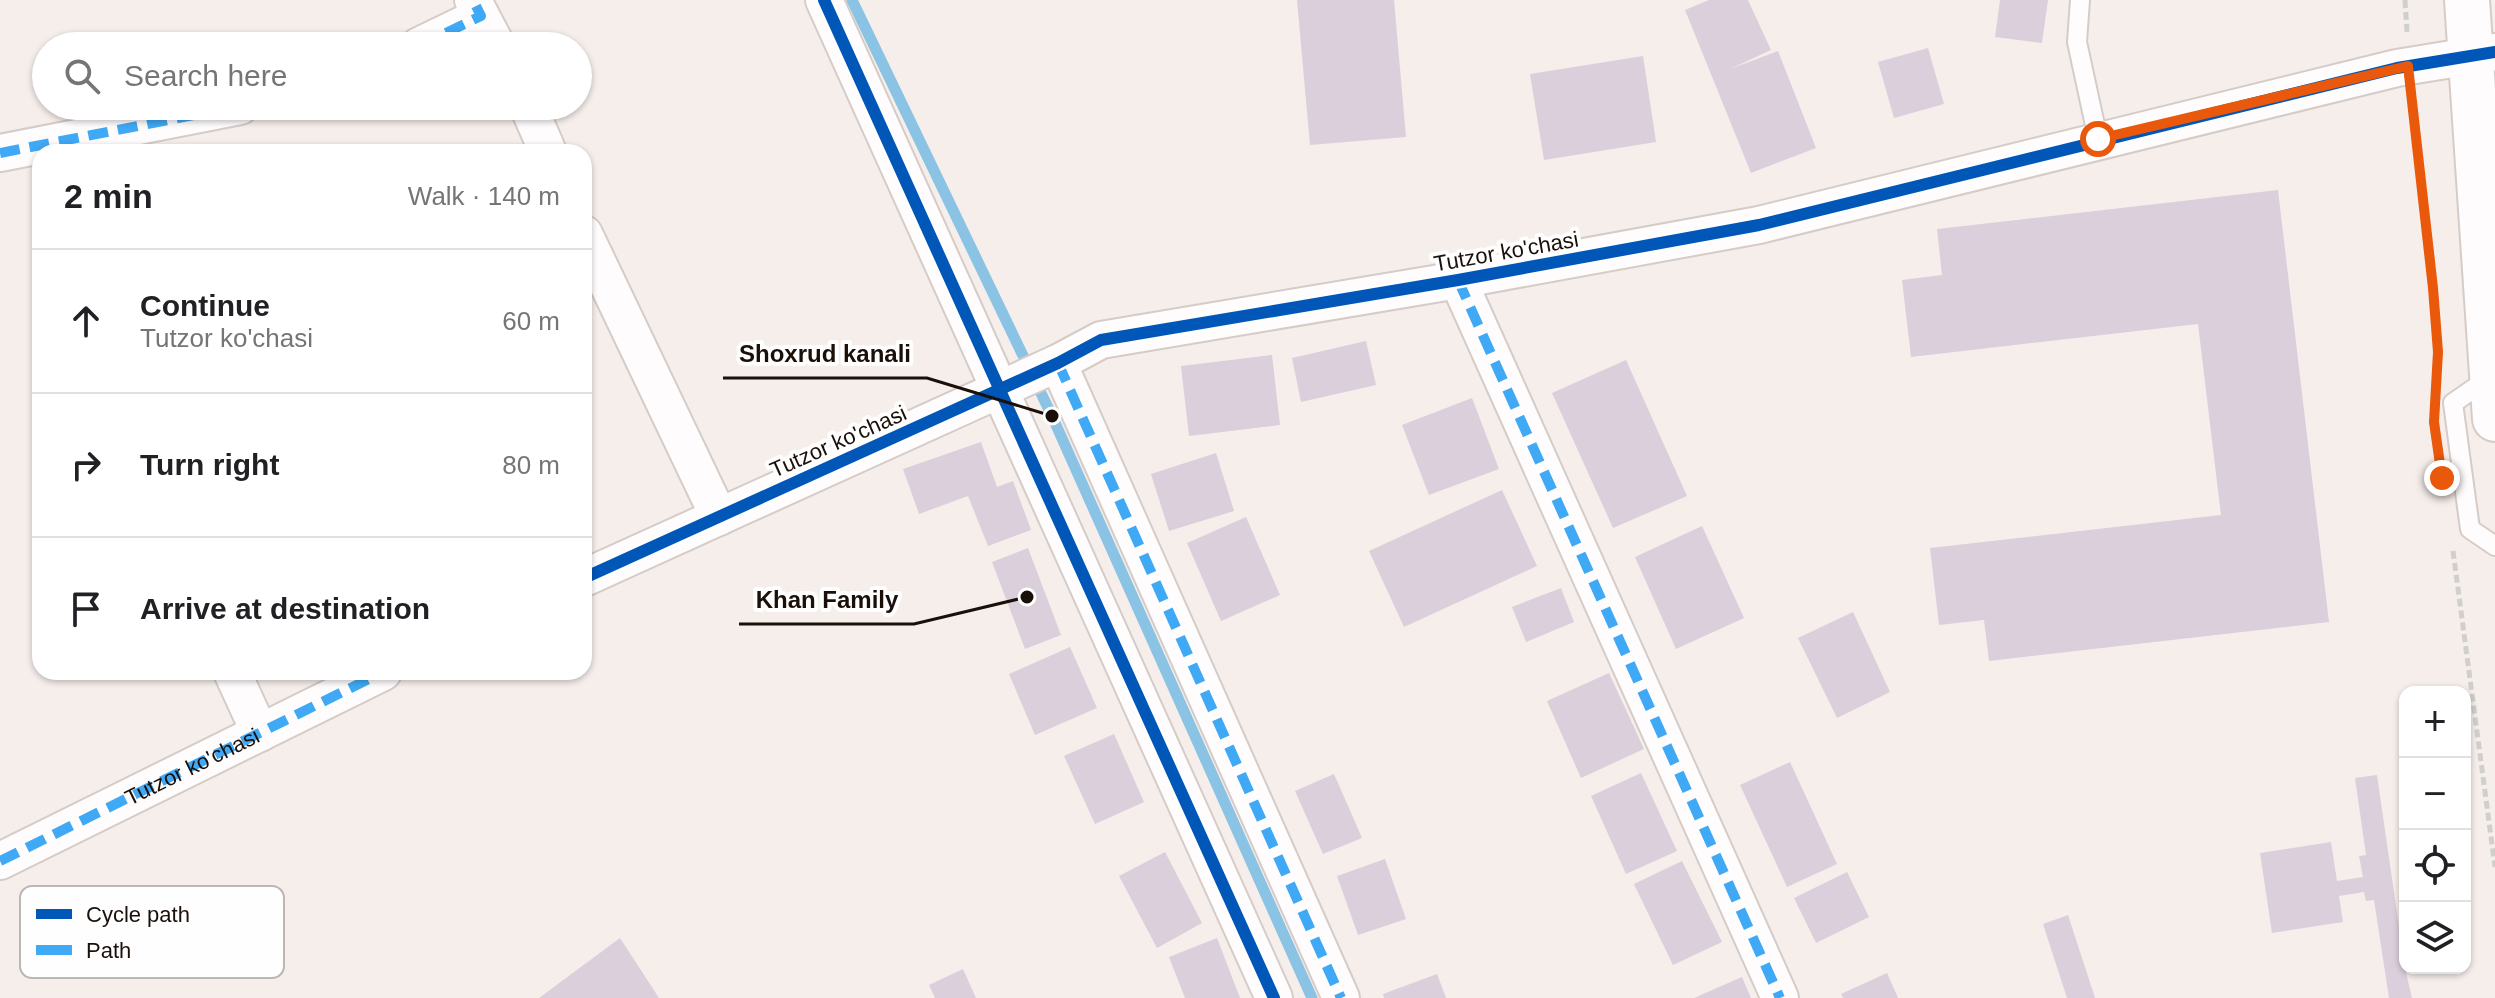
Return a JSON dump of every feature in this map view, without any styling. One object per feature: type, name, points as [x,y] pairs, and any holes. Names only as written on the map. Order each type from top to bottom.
[{"type":"main road","points":[[2467,0],[2482,54],[2493,398]]},
{"type":"street","points":[[824,0],[1274,998]]},
{"type":"street","points":[[455,32],[484,21]]},
{"type":"street","name":"Tutzor ko'chasi","points":[[592,574],[1001,390],[1101,340],[1759,225],[2098,139],[2408,66],[2482,54]]},
{"type":"street","points":[[46,144],[169,120]]},
{"type":"street","points":[[534,120],[545,144]]},
{"type":"street","points":[[0,153],[32,147]]},
{"type":"street","points":[[592,251],[719,517]]},
{"type":"street","points":[[1458,280],[1780,998]]},
{"type":"street","points":[[1058,363],[1341,998]]},
{"type":"street","points":[[236,680],[260,733]]},
{"type":"street","name":"Tutzor ko'chasi","points":[[0,861],[367,680]]},
{"type":"lane","points":[[2080,0],[2077,42],[2098,139]]},
{"type":"lane","points":[[2493,398],[2453,403],[2470,529],[2495,546]]},
{"type":"path","points":[[2405,0],[2408,66],[2438,352],[2435,390]]},
{"type":"path","points":[[2451,537],[2495,867]]},
{"type":"building","points":[[1297,0],[1394,0],[1406,137],[1310,145]]},
{"type":"building","points":[[1709,0],[1748,0],[1771,50],[1730,69],[1778,51],[1816,148],[1751,173],[1685,10]]},
{"type":"building","points":[[2000,0],[2048,0],[2042,43],[1995,37]]},
{"type":"building","points":[[1928,48],[1944,104],[1894,118],[1878,62]]},
{"type":"building","points":[[1643,56],[1656,142],[1544,160],[1530,74]]},
{"type":"building","points":[[2278,190],[2329,622],[1989,661],[1984,620],[1939,625],[1930,548],[2221,515],[2198,324],[1911,357],[1902,280],[1942,275],[1937,229]]},
{"type":"building","points":[[1366,341],[1376,385],[1301,402],[1292,358]]},
{"type":"building","points":[[1272,355],[1280,425],[1189,436],[1181,366]]},
{"type":"building","points":[[1626,360],[1687,496],[1613,528],[1552,393]]},
{"type":"building","points":[[1472,398],[1499,469],[1429,495],[1402,425]]},
{"type":"building","points":[[981,442],[997,487],[1013,481],[1031,530],[988,546],[968,496],[919,514],[903,469]]},
{"type":"building","points":[[1216,453],[1234,511],[1169,531],[1151,474]]},
{"type":"building","points":[[1502,490],[1537,566],[1404,627],[1369,551]]},
{"type":"building","points":[[1246,517],[1280,595],[1221,621],[1187,543]]},
{"type":"building","points":[[1702,526],[1744,618],[1676,649],[1635,557]]},
{"type":"building","points":[[1028,548],[1061,635],[1025,649],[992,562]]},
{"type":"building","points":[[1561,588],[1574,622],[1526,642],[1512,607]]},
{"type":"building","points":[[1853,612],[1890,692],[1837,718],[1798,638]]},
{"type":"building","points":[[1070,647],[1097,708],[1035,735],[1009,674]]},
{"type":"building","points":[[1609,673],[1644,749],[1581,778],[1547,701]]},
{"type":"building","points":[[1114,734],[1144,802],[1095,824],[1064,756]]},
{"type":"building","points":[[1790,762],[1837,864],[1787,887],[1740,785]]},
{"type":"building","points":[[1641,773],[1677,851],[1626,874],[1591,796]]},
{"type":"building","points":[[1334,774],[1362,838],[1323,854],[1295,791]]},
{"type":"building","points":[[2377,775],[2399,927],[2399,974],[2406,974],[2412,998],[2389,998],[2374,900],[2366,901],[2364,892],[2339,896],[2343,922],[2272,933],[2260,853],[2331,842],[2337,881],[2363,877],[2359,856],[2366,855],[2355,778]]},
{"type":"building","points":[[1165,852],[1202,923],[1157,948],[1119,876]]},
{"type":"building","points":[[1385,859],[1406,919],[1358,935],[1337,876]]},
{"type":"building","points":[[1682,861],[1722,942],[1673,965],[1634,884]]},
{"type":"building","points":[[1847,872],[1869,917],[1816,943],[1794,898]]},
{"type":"building","points":[[2068,915],[2095,998],[2067,998],[2043,924]]},
{"type":"building","points":[[620,938],[659,998],[539,998]]},
{"type":"building","points":[[1217,938],[1240,998],[1185,998],[1169,957]]},
{"type":"building","points":[[963,969],[976,998],[935,998],[929,985]]},
{"type":"building","points":[[1887,973],[1898,998],[1843,998],[1841,994]]},
{"type":"building","points":[[1437,974],[1446,998],[1384,998],[1383,994]]},
{"type":"building","points":[[1742,977],[1751,998],[1694,998]]},
{"type":"waterway","points":[[852,0],[1052,416],[1312,998]]},
{"type":"marked path","points":[[448,32],[481,16],[473,0]]},
{"type":"marked path","points":[[46,144],[169,120]]},
{"type":"marked path","points":[[0,153],[32,147]]},
{"type":"marked path","points":[[1458,280],[1780,998]]},
{"type":"marked path","points":[[1058,363],[1341,998]]},
{"type":"marked path","points":[[0,861],[367,680]]},
{"type":"cycle path","points":[[824,0],[1274,998]]},
{"type":"cycle path","points":[[592,574],[1058,363],[1101,340],[1759,225],[2397,68],[2495,52]]},
{"type":"place","name":"Shoxrud kanali","points":[[1052,416]]},
{"type":"place","name":"Khan Family","points":[[1027,597]]},
{"type":"route","points":[[2098,139],[2408,66],[2433,288],[2438,352],[2434,422],[2442,478]]}]
